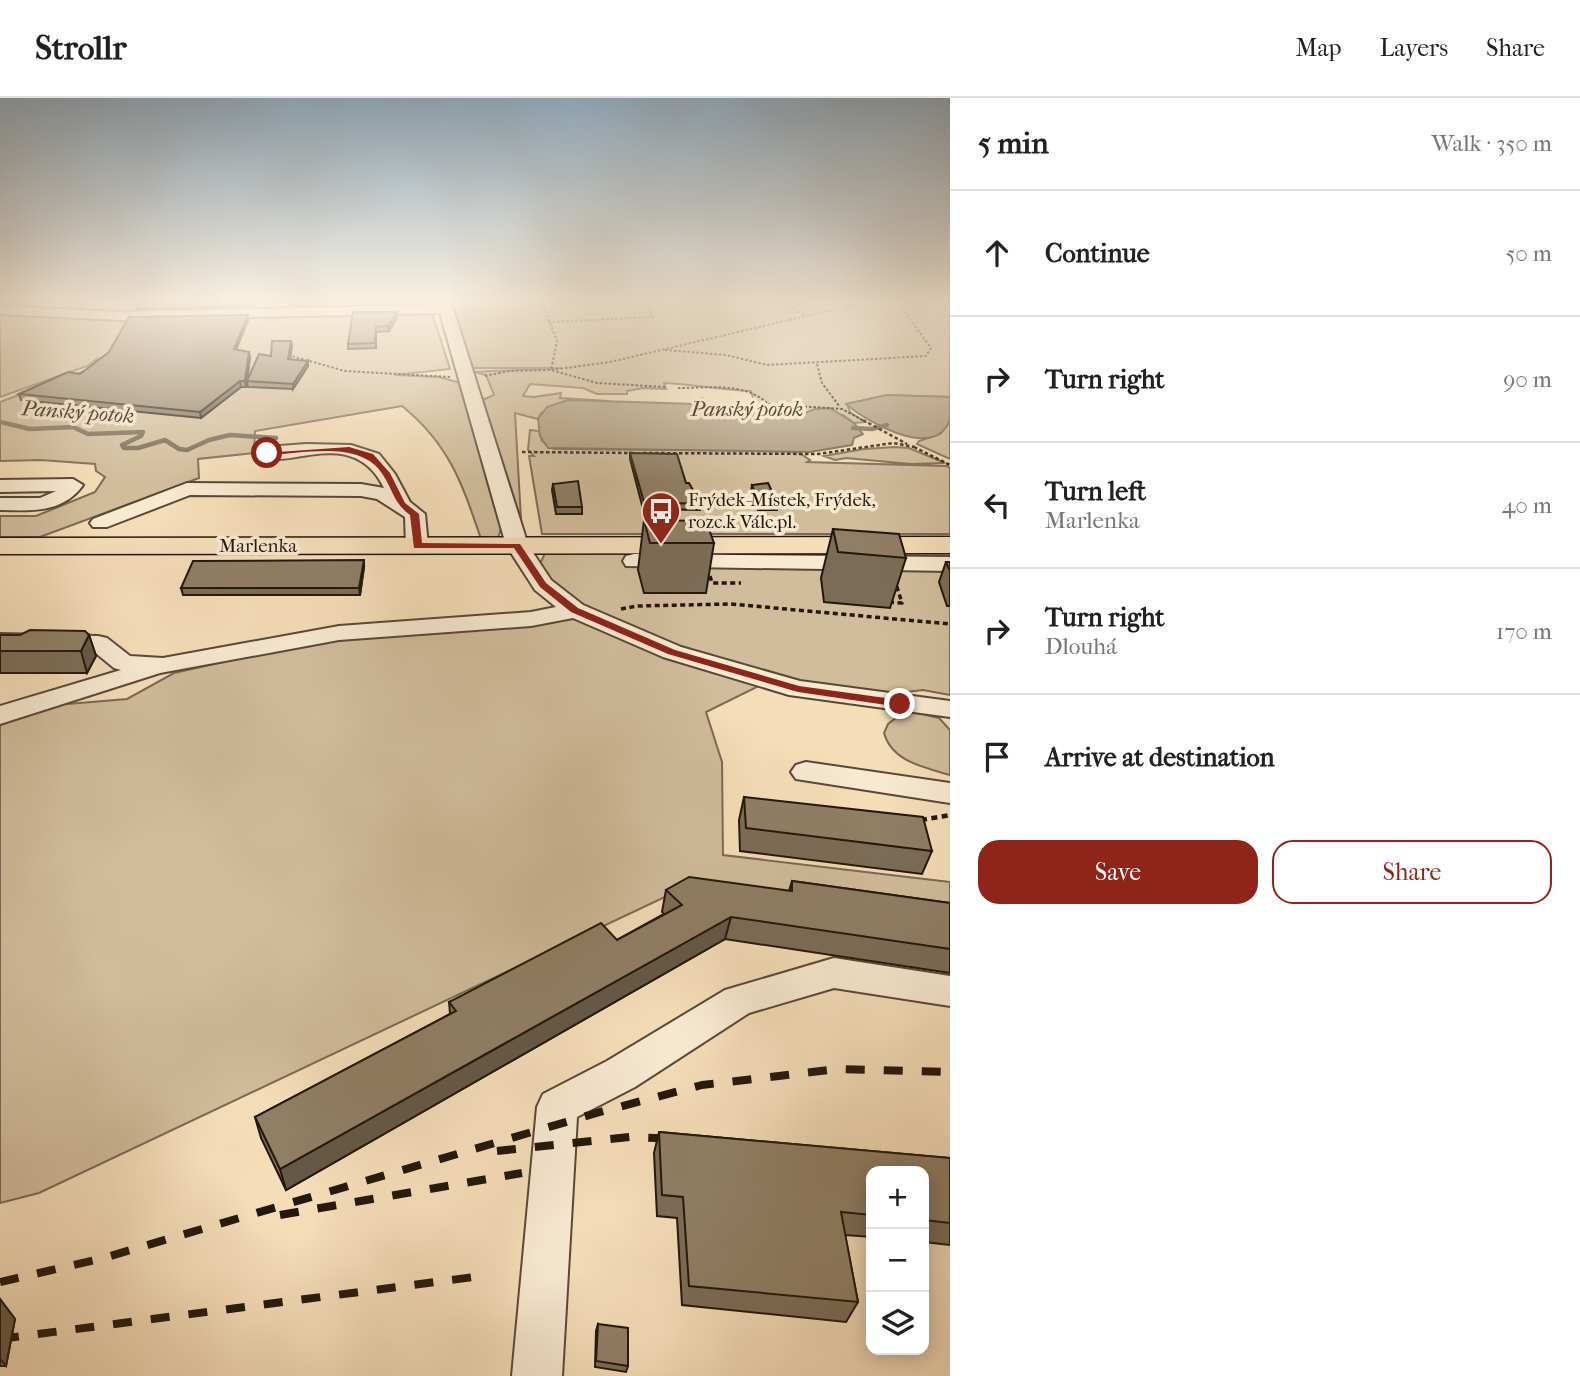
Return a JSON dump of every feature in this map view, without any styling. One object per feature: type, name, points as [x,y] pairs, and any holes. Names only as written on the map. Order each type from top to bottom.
[{"type":"main road","name":"Marlenka","points":[[0,546],[950,545]]},
{"type":"street","points":[[461,362],[517,545],[543,585],[582,613],[672,652],[798,689],[950,709]]},
{"type":"street","points":[[267,453],[349,450],[370,456],[386,473],[401,504]]},
{"type":"street","points":[[0,486],[73,485],[68,495],[49,504],[0,504]]},
{"type":"street","points":[[100,523],[187,489],[361,490],[383,494],[415,514],[417,546]]},
{"type":"street","points":[[634,561],[950,564]]},
{"type":"street","points":[[0,715],[163,666],[339,633],[582,613]]},
{"type":"street","points":[[0,641],[98,643],[123,663],[163,666]]},
{"type":"street","points":[[806,772],[950,793]]},
{"type":"street","points":[[537,1376],[557,1107],[621,1074],[738,1002],[822,976],[834,973],[950,991]]},
{"type":"path","points":[[312,362],[345,371],[466,377],[612,362]]},
{"type":"path","points":[[551,370],[552,362]]},
{"type":"path","points":[[753,362],[767,365],[849,362]]},
{"type":"path","points":[[817,364],[822,383],[842,409],[950,465]]},
{"type":"path","points":[[551,370],[597,383],[666,387]]},
{"type":"path","points":[[678,388],[741,389],[758,394],[768,404],[842,409]]},
{"type":"path","points":[[701,398],[705,400]]},
{"type":"path","points":[[522,452],[799,455],[893,443],[915,447]]},
{"type":"path","points":[[888,565],[902,603],[889,602]]},
{"type":"path","points":[[702,583],[712,583]]},
{"type":"path","points":[[582,613],[637,606],[731,604],[950,624]]},
{"type":"path","points":[[914,819],[927,821],[950,815]]},
{"type":"shaded area","points":[[0,362],[93,362],[87,366],[0,397]]},
{"type":"shaded area","points":[[96,362],[448,362],[450,369],[395,375],[439,377],[461,383],[503,524],[498,537],[481,539],[460,482],[443,450],[432,435],[402,406],[255,431],[254,453],[198,459],[199,478],[40,537],[0,537],[0,516],[36,516],[95,492],[105,477],[96,471],[95,464],[41,460],[0,461],[0,402],[92,368]]},
{"type":"shaded area","points":[[471,362],[950,362],[950,397],[887,395],[847,404],[850,412],[865,422],[854,423],[843,415],[800,415],[756,407],[751,391],[664,383],[666,389],[643,388],[627,391],[627,394],[597,394],[583,388],[530,384],[523,396],[561,393],[560,398],[609,401],[576,400],[541,413],[538,419],[515,413],[521,519],[480,401],[494,395],[486,375],[473,372],[561,368],[473,368]]},
{"type":"shaded area","points":[[950,420],[950,459],[917,444],[940,434]]},
{"type":"shaded area","points":[[530,430],[539,431],[542,441],[554,449],[782,451],[798,452],[810,460],[807,462],[947,466],[950,468],[950,534],[542,534],[529,456],[534,456],[528,450]]},
{"type":"shaded area","points":[[909,448],[945,463],[910,464],[846,458],[835,460],[824,456],[864,449]]},
{"type":"shaded area","points":[[950,550],[950,695],[923,690],[865,697],[750,672],[670,646],[584,607],[554,584],[539,566],[545,553]]},
{"type":"shaded area","points":[[578,618],[761,685],[706,712],[722,762],[723,855],[950,882],[950,921],[688,886],[39,1193],[0,1203],[0,722],[32,707],[127,699],[174,673],[317,641]]},
{"type":"shaded area","points":[[906,710],[939,718],[950,730],[950,775],[910,762],[894,751],[888,743],[884,733],[888,724]]},
{"type":"water","points":[[887,395],[950,397],[950,419],[942,431],[931,437],[916,438],[884,428],[846,404]]},
{"type":"water","points":[[568,400],[729,405],[800,415],[815,409],[830,408],[854,423],[863,434],[854,438],[852,445],[810,452],[548,448],[540,436],[538,419],[547,407]]},
{"type":"building","points":[[96,362],[248,362],[245,381],[240,381],[200,412],[19,394],[68,372],[80,374]]},
{"type":"building","points":[[256,362],[308,362],[293,384],[247,381]]},
{"type":"building","points":[[630,453],[677,454],[686,483],[689,483],[701,504],[644,502]]},
{"type":"building","points":[[578,481],[582,507],[557,507],[553,484]]},
{"type":"building","points":[[768,483],[778,504],[759,504],[752,485]]},
{"type":"building","points":[[644,520],[706,521],[714,543],[650,543]]},
{"type":"building","points":[[833,529],[899,534],[906,558],[838,552]]},
{"type":"building","points":[[364,560],[359,588],[181,588],[193,561]]},
{"type":"building","points":[[30,630],[85,631],[89,635],[81,651],[0,651],[0,635],[20,635]]},
{"type":"building","points":[[744,797],[923,817],[932,851],[746,828]]},
{"type":"building","points":[[689,877],[792,891],[792,881],[950,903],[950,949],[731,917],[280,1169],[255,1117],[456,1011],[449,1002],[601,923],[617,940],[682,905],[666,890]]},
{"type":"building","points":[[659,1132],[950,1158],[950,1223],[929,1221],[929,1166],[866,1166],[866,1214],[841,1212],[858,1302],[689,1286],[683,1197],[662,1195]]},
{"type":"building","points":[[598,1324],[628,1328],[628,1366],[596,1361]]},
{"type":"waterway","name":"Panský potok","points":[[0,422],[30,429],[73,427],[88,434],[143,432],[141,436],[122,445],[124,448],[138,448],[165,440],[179,449],[187,450],[209,440],[230,435],[276,438]]},
{"type":"waterway","name":"Panský potok","points":[[853,428],[872,429],[887,425]]},
{"type":"railway","points":[[0,1282],[100,1259],[600,1112],[702,1085],[838,1069],[950,1072]]},
{"type":"railway","points":[[497,1151],[630,1137],[678,1139]]},
{"type":"railway","points":[[280,1215],[522,1173]]},
{"type":"railway","points":[[0,1339],[474,1277]]},
{"type":"place","name":"Frýdek-Místek, Frýdek, rozc.k Válc.pl.","points":[[661,545]]},
{"type":"route","points":[[267,453],[349,450],[370,456],[386,473],[401,504],[415,514],[417,546],[517,545],[543,585],[575,610],[672,652],[798,689],[900,704]]}]
